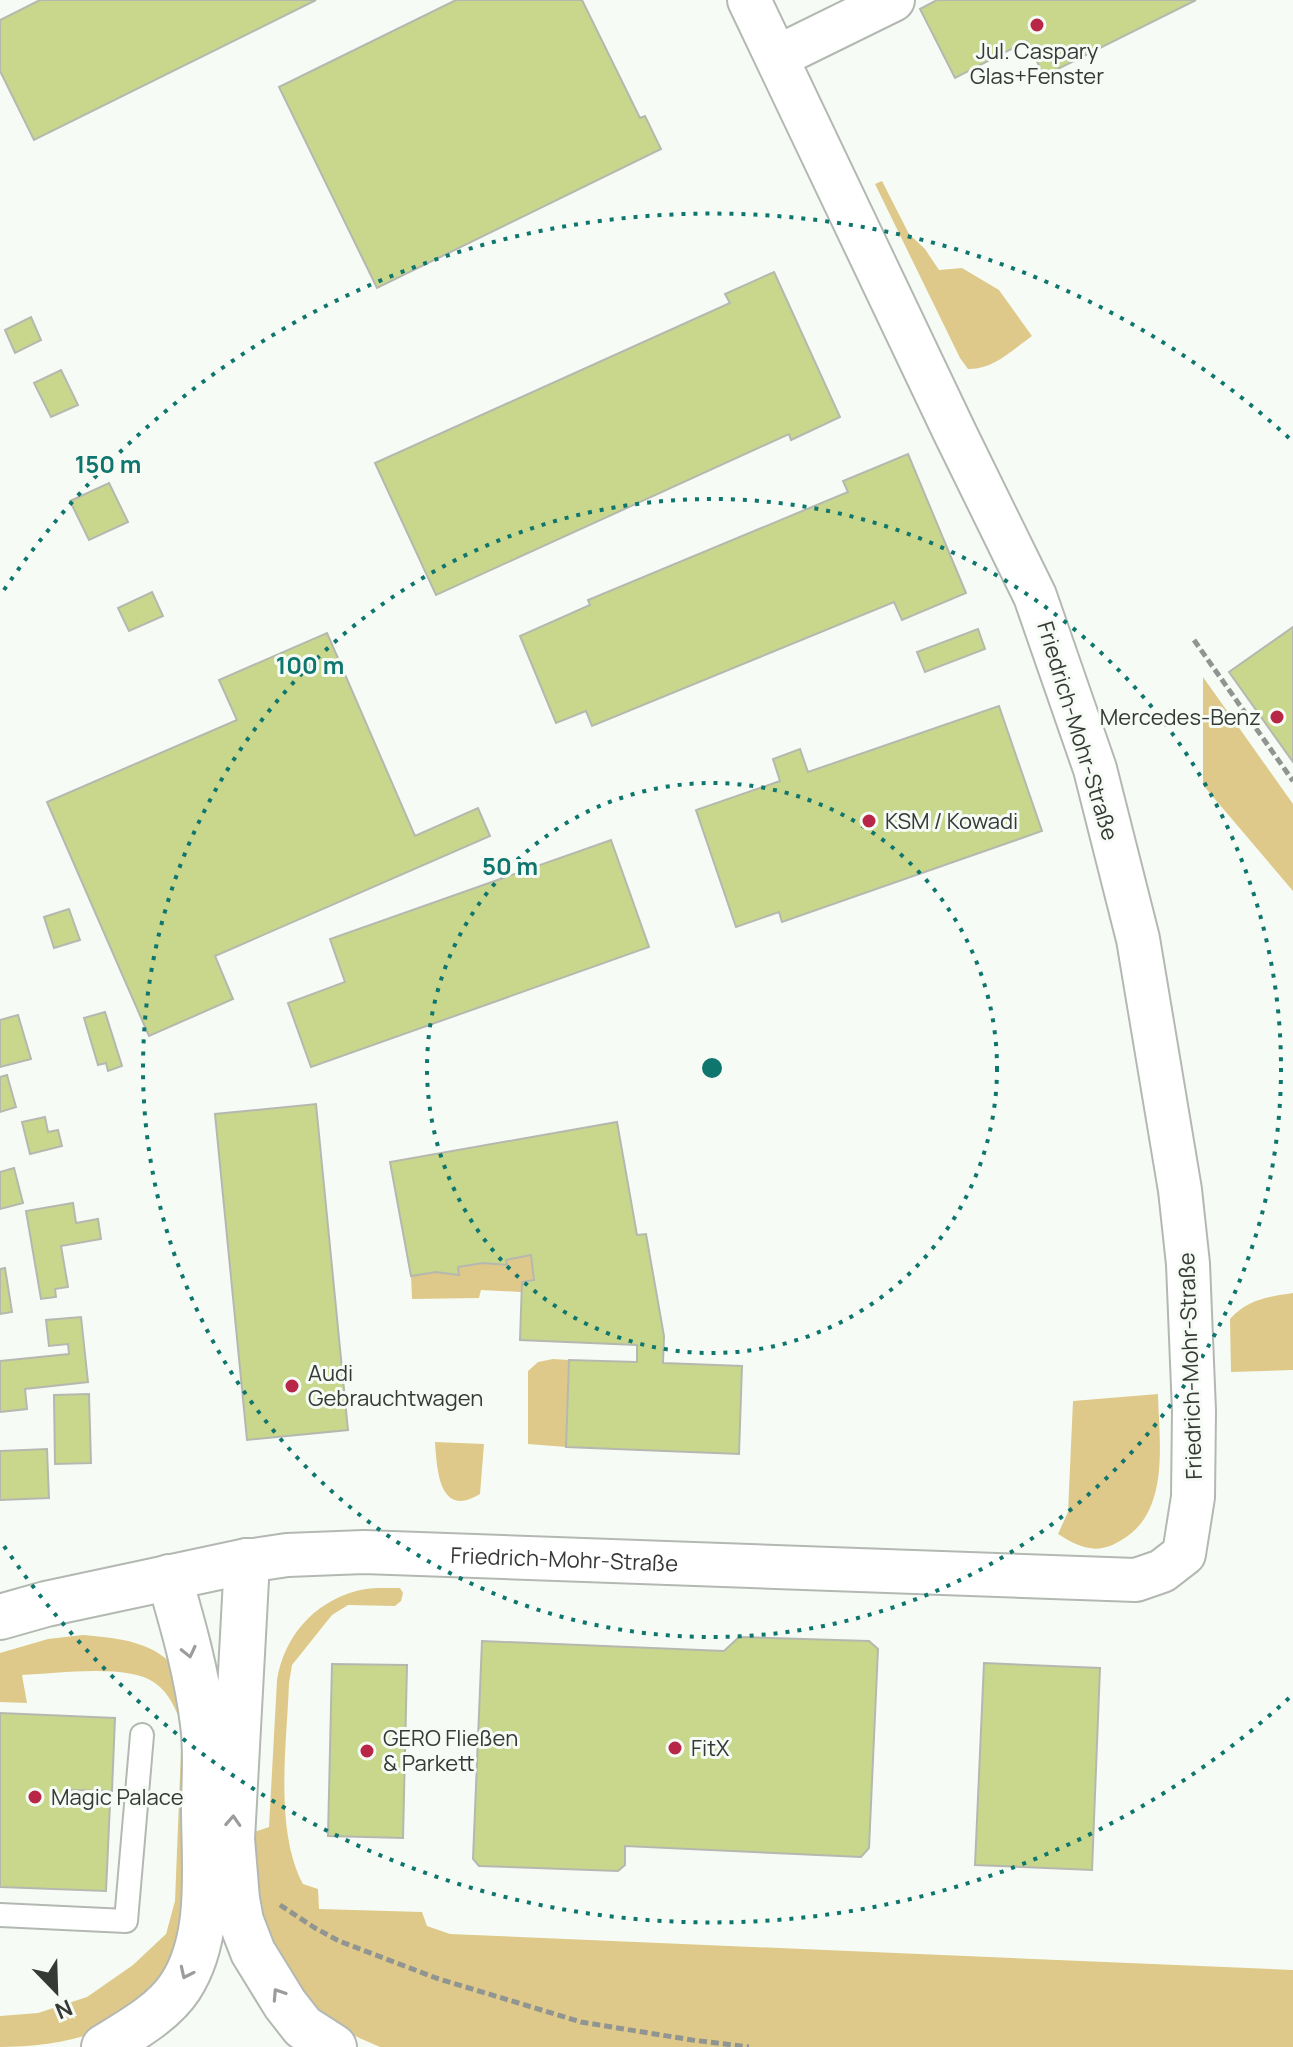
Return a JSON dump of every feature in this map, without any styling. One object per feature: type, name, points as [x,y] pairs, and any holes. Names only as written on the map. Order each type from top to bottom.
[{"type":"main road","name":"Friedrich-Mohr-Straße","points":[[0,1617],[247,1561]]},
{"type":"main road","points":[[247,1561],[232,1839],[237,1899],[241,1921],[253,1952],[278,1994],[303,2027],[334,2047]]},
{"type":"main road","points":[[104,2047],[146,2019],[180,1988],[200,1932],[204,1895],[204,1728],[196,1680],[169,1577]]},
{"type":"street","name":"Friedrich-Mohr-Straße","points":[[247,1561],[287,1555],[364,1552],[1136,1580],[1162,1571],[1184,1554],[1193,1497],[1194,1411],[1188,1264],[1180,1190],[1138,939],[1095,769],[1035,596],[749,0]]},
{"type":"street","points":[[777,57],[893,0]]},
{"type":"lane","points":[[0,1915],[126,1921],[142,1735]]},
{"type":"path","points":[[1194,640],[1293,781]]},
{"type":"path","points":[[237,1899],[265,1899],[339,1941],[436,1978],[581,2022],[749,2047]]},
{"type":"shaded area","points":[[882,181],[909,234],[925,249],[939,270],[962,268],[999,290],[1032,336],[994,363],[968,369],[875,184]]},
{"type":"shaded area","points":[[1203,677],[1293,804],[1293,891],[1203,785]]},
{"type":"shaded area","points":[[531,1255],[534,1280],[522,1283],[521,1292],[481,1290],[479,1298],[412,1299],[411,1276],[436,1272],[459,1274],[458,1267],[483,1263],[507,1265],[506,1260]]},
{"type":"shaded area","points":[[1293,1293],[1293,1370],[1231,1372],[1230,1319],[1251,1303]]},
{"type":"shaded area","points":[[569,1360],[566,1447],[528,1444],[528,1371],[538,1362]]},
{"type":"shaded area","points":[[1158,1394],[1160,1454],[1155,1495],[1148,1513],[1136,1529],[1104,1548],[1081,1546],[1058,1534],[1068,1512],[1073,1401]]},
{"type":"shaded area","points":[[435,1442],[484,1444],[480,1494],[466,1500],[448,1496],[439,1477]]},
{"type":"shaded area","points":[[400,1588],[403,1593],[401,1601],[395,1606],[348,1605],[332,1615],[292,1665],[285,1759],[285,1812],[294,1862],[303,1884],[318,1889],[319,1909],[422,1912],[427,1926],[450,1934],[1293,1970],[1293,2047],[380,2047],[355,2036],[309,2000],[288,1974],[272,1946],[261,1907],[254,1832],[269,1827],[277,1680],[286,1650],[294,1636],[314,1613],[341,1597],[366,1589]]},
{"type":"shaded area","points":[[83,1635],[136,1643],[160,1654],[179,1673],[192,1709],[181,1959],[139,2006],[112,2026],[65,2041],[0,2047],[0,2016],[38,2013],[87,1997],[133,1965],[166,1934],[175,1901],[182,1725],[165,1692],[143,1677],[127,1673],[22,1675],[27,1703],[0,1702],[0,1653],[48,1639]]},
{"type":"building","points":[[40,0],[316,0],[34,140],[0,71],[0,20]]},
{"type":"building","points":[[456,0],[582,0],[640,118],[645,116],[661,149],[377,288],[279,87]]},
{"type":"building","name":"Jul. Caspary Glas+Fenster","points":[[937,0],[1196,0],[1044,76],[1027,41],[955,78],[920,9]]},
{"type":"building","points":[[774,272],[840,417],[791,440],[789,434],[436,595],[375,463],[730,303],[725,294]]},
{"type":"building","points":[[31,317],[41,340],[15,353],[5,330]]},
{"type":"building","points":[[61,370],[78,405],[51,417],[34,383]]},
{"type":"building","points":[[908,454],[966,593],[902,620],[894,602],[592,726],[586,711],[556,723],[520,636],[590,605],[588,600],[848,492],[843,481]]},
{"type":"building","points":[[109,483],[128,522],[89,540],[70,501]]},
{"type":"building","points":[[152,592],[163,616],[129,631],[118,608]]},
{"type":"building","name":"Mercedes-Benz","points":[[1293,627],[1293,762],[1229,672]]},
{"type":"building","points":[[978,629],[985,649],[925,672],[917,652]]},
{"type":"building","points":[[327,633],[415,836],[478,808],[490,836],[215,956],[233,999],[149,1036],[47,802],[237,720],[219,680]]},
{"type":"building","name":"KSM / Kowadi","points":[[999,706],[1042,831],[782,922],[779,912],[736,927],[696,810],[780,781],[773,759],[800,749],[808,772]]},
{"type":"building","points":[[611,840],[649,947],[311,1067],[288,1003],[345,982],[330,939]]},
{"type":"building","points":[[69,909],[80,940],[54,948],[44,917]]},
{"type":"building","points":[[105,1012],[122,1066],[108,1071],[106,1063],[98,1065],[84,1018]]},
{"type":"building","points":[[18,1015],[31,1059],[0,1067],[0,1020]]},
{"type":"building","points":[[7,1075],[16,1107],[0,1112],[0,1077]]},
{"type":"building","points":[[316,1104],[348,1430],[247,1440],[215,1114]]},
{"type":"building","points":[[45,1117],[48,1132],[58,1130],[62,1146],[30,1154],[22,1122]]},
{"type":"building","points":[[617,1122],[637,1235],[646,1234],[664,1336],[663,1363],[742,1366],[739,1454],[566,1447],[569,1360],[637,1362],[637,1345],[520,1340],[522,1282],[534,1280],[531,1255],[506,1260],[507,1265],[483,1263],[458,1267],[459,1275],[436,1272],[411,1276],[390,1162]]},
{"type":"building","points":[[14,1168],[23,1203],[0,1209],[0,1172]]},
{"type":"building","points":[[73,1203],[76,1223],[98,1219],[101,1239],[61,1246],[68,1287],[55,1289],[56,1297],[41,1299],[26,1211]]},
{"type":"building","points":[[5,1268],[12,1312],[0,1314],[0,1269]]},
{"type":"building","points":[[81,1317],[88,1382],[25,1389],[27,1409],[0,1412],[0,1361],[69,1354],[68,1344],[49,1346],[46,1320]]},
{"type":"building","points":[[89,1394],[91,1463],[55,1464],[54,1395]]},
{"type":"building","points":[[47,1449],[49,1498],[0,1500],[0,1451]]},
{"type":"building","name":"FitX","points":[[739,1637],[869,1641],[878,1649],[869,1848],[861,1857],[625,1846],[625,1865],[618,1871],[479,1866],[473,1859],[482,1641],[724,1651]]},
{"type":"building","points":[[984,1663],[1100,1668],[1092,1870],[975,1865]]},
{"type":"building","name":"GERO Fließen & Parkett","points":[[332,1664],[407,1665],[403,1838],[328,1836]]},
{"type":"building","name":"Magic Palace","points":[[0,1713],[115,1718],[112,1791],[71,1790],[70,1803],[110,1804],[106,1891],[0,1887]]},
{"type":"place","name":"Jul. Caspary Glas+Fenster","points":[[1037,25]]},
{"type":"place","name":"Mercedes-Benz","points":[[1277,717]]},
{"type":"place","name":"KSM / Kowadi","points":[[869,821]]},
{"type":"place","name":"Audi Gebrauchtwagen","points":[[292,1386]]},
{"type":"place","name":"FitX","points":[[675,1748]]},
{"type":"place","name":"GERO Fließen & Parkett","points":[[367,1751]]},
{"type":"place","name":"Magic Palace","points":[[35,1797]]}]
